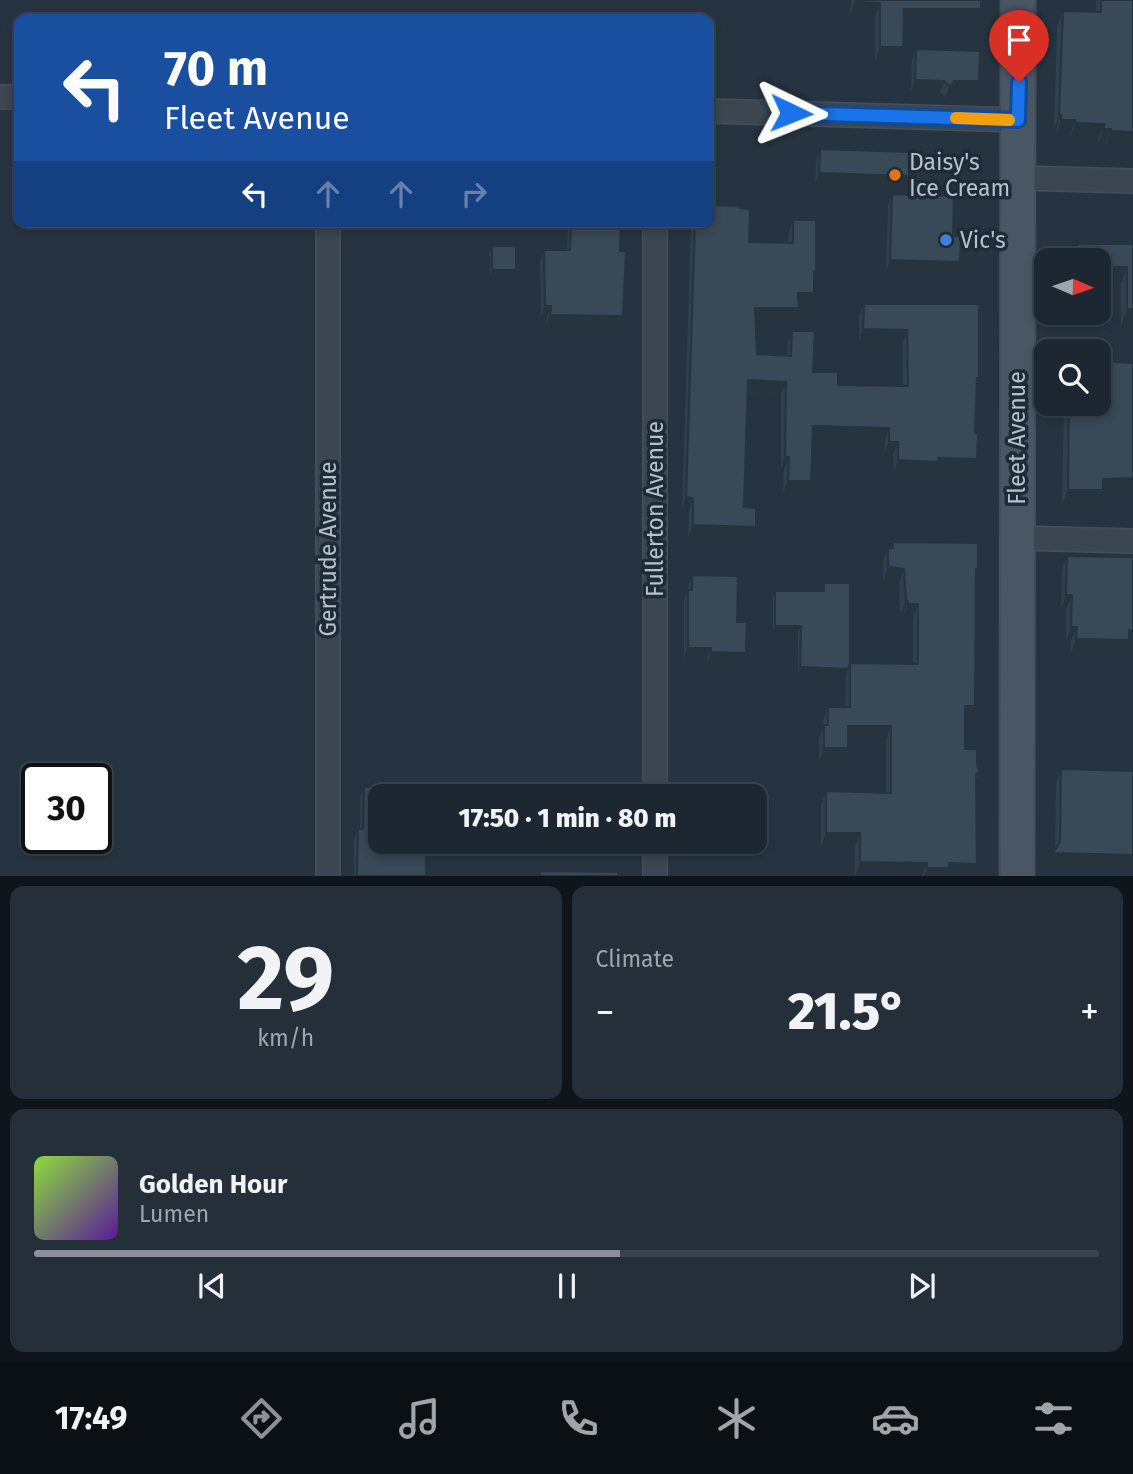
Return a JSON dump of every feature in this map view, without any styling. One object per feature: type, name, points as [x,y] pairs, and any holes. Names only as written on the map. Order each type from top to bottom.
[{"type":"street","name":"Fleet Avenue","points":[[1017,876],[1018,0]]},
{"type":"street","points":[[714,111],[1018,120]]},
{"type":"street","points":[[1019,178],[1133,181]]},
{"type":"street","name":"Gertrude Avenue","points":[[328,228],[328,876]]},
{"type":"street","name":"Fullerton Avenue","points":[[655,228],[655,784]]},
{"type":"street","points":[[1016,538],[1133,541]]},
{"type":"street","points":[[655,854],[655,876]]},
{"type":"building","points":[[855,0],[981,0],[981,9],[904,9],[903,47],[880,47],[880,3]]},
{"type":"building","points":[[1101,0],[1133,0],[1133,132],[1103,129],[1104,124],[1061,120],[1059,115],[1063,11],[1101,12]]},
{"type":"building","points":[[916,49],[980,51],[979,81],[954,81],[950,86],[944,81],[915,80]]},
{"type":"building","points":[[820,149],[909,152],[909,176],[819,173]]},
{"type":"building","points":[[892,194],[954,196],[953,236],[961,236],[960,262],[890,260]]},
{"type":"building","points":[[714,205],[750,209],[749,242],[793,243],[793,220],[816,220],[814,293],[798,293],[799,308],[755,308],[757,354],[791,356],[792,331],[815,331],[813,372],[838,372],[838,385],[908,386],[907,330],[863,329],[864,304],[979,304],[979,378],[975,433],[978,433],[977,459],[938,458],[938,462],[898,460],[898,442],[889,442],[889,428],[813,426],[811,481],[788,481],[789,457],[785,457],[786,382],[748,380],[744,507],[756,508],[756,527],[693,525],[693,498],[686,497],[695,228],[714,228]]},
{"type":"building","points":[[571,228],[621,228],[620,251],[626,251],[623,316],[550,315],[551,306],[545,306],[544,250],[570,250]]},
{"type":"building","points":[[1078,244],[1133,244],[1133,309],[1127,309],[1127,267],[1111,267],[1111,248],[1078,248]]},
{"type":"building","points":[[492,246],[516,246],[516,270],[492,270]]},
{"type":"building","points":[[1111,362],[1133,363],[1133,478],[1103,479],[1103,490],[1068,490],[1069,416],[1111,416]]},
{"type":"building","points":[[893,542],[978,543],[975,706],[965,706],[965,749],[977,749],[977,766],[980,771],[976,775],[977,864],[949,863],[949,868],[927,868],[927,863],[860,862],[860,833],[826,833],[826,791],[891,793],[891,726],[848,726],[848,748],[824,748],[824,725],[828,725],[828,707],[850,707],[850,663],[918,664],[918,604],[908,604],[906,601],[904,569],[888,567],[888,548],[893,548]]},
{"type":"building","points":[[1067,556],[1133,557],[1133,631],[1129,630],[1129,640],[1076,639],[1077,627],[1071,627],[1072,595],[1066,595]]},
{"type":"building","points":[[692,575],[738,576],[737,622],[747,622],[746,653],[688,648],[688,590],[692,590]]},
{"type":"building","points":[[824,583],[850,583],[848,669],[800,667],[801,626],[775,626],[775,591],[824,591]]},
{"type":"building","points":[[1061,769],[1133,771],[1133,855],[1053,853],[1060,842]]},
{"type":"building","points":[[364,787],[368,787],[368,854],[426,854],[426,876],[357,876],[358,829],[363,829]]},
{"type":"building","points":[[540,871],[618,872],[618,876],[540,876]]},
{"type":"slow traffic","points":[[956,118],[1009,120]]},
{"type":"place","name":"Daisy's Ice Cream","points":[[895,175]]},
{"type":"place","name":"Vic's","points":[[946,240]]},
{"type":"route","points":[[791,113],[1018,120],[1019,82]]}]
